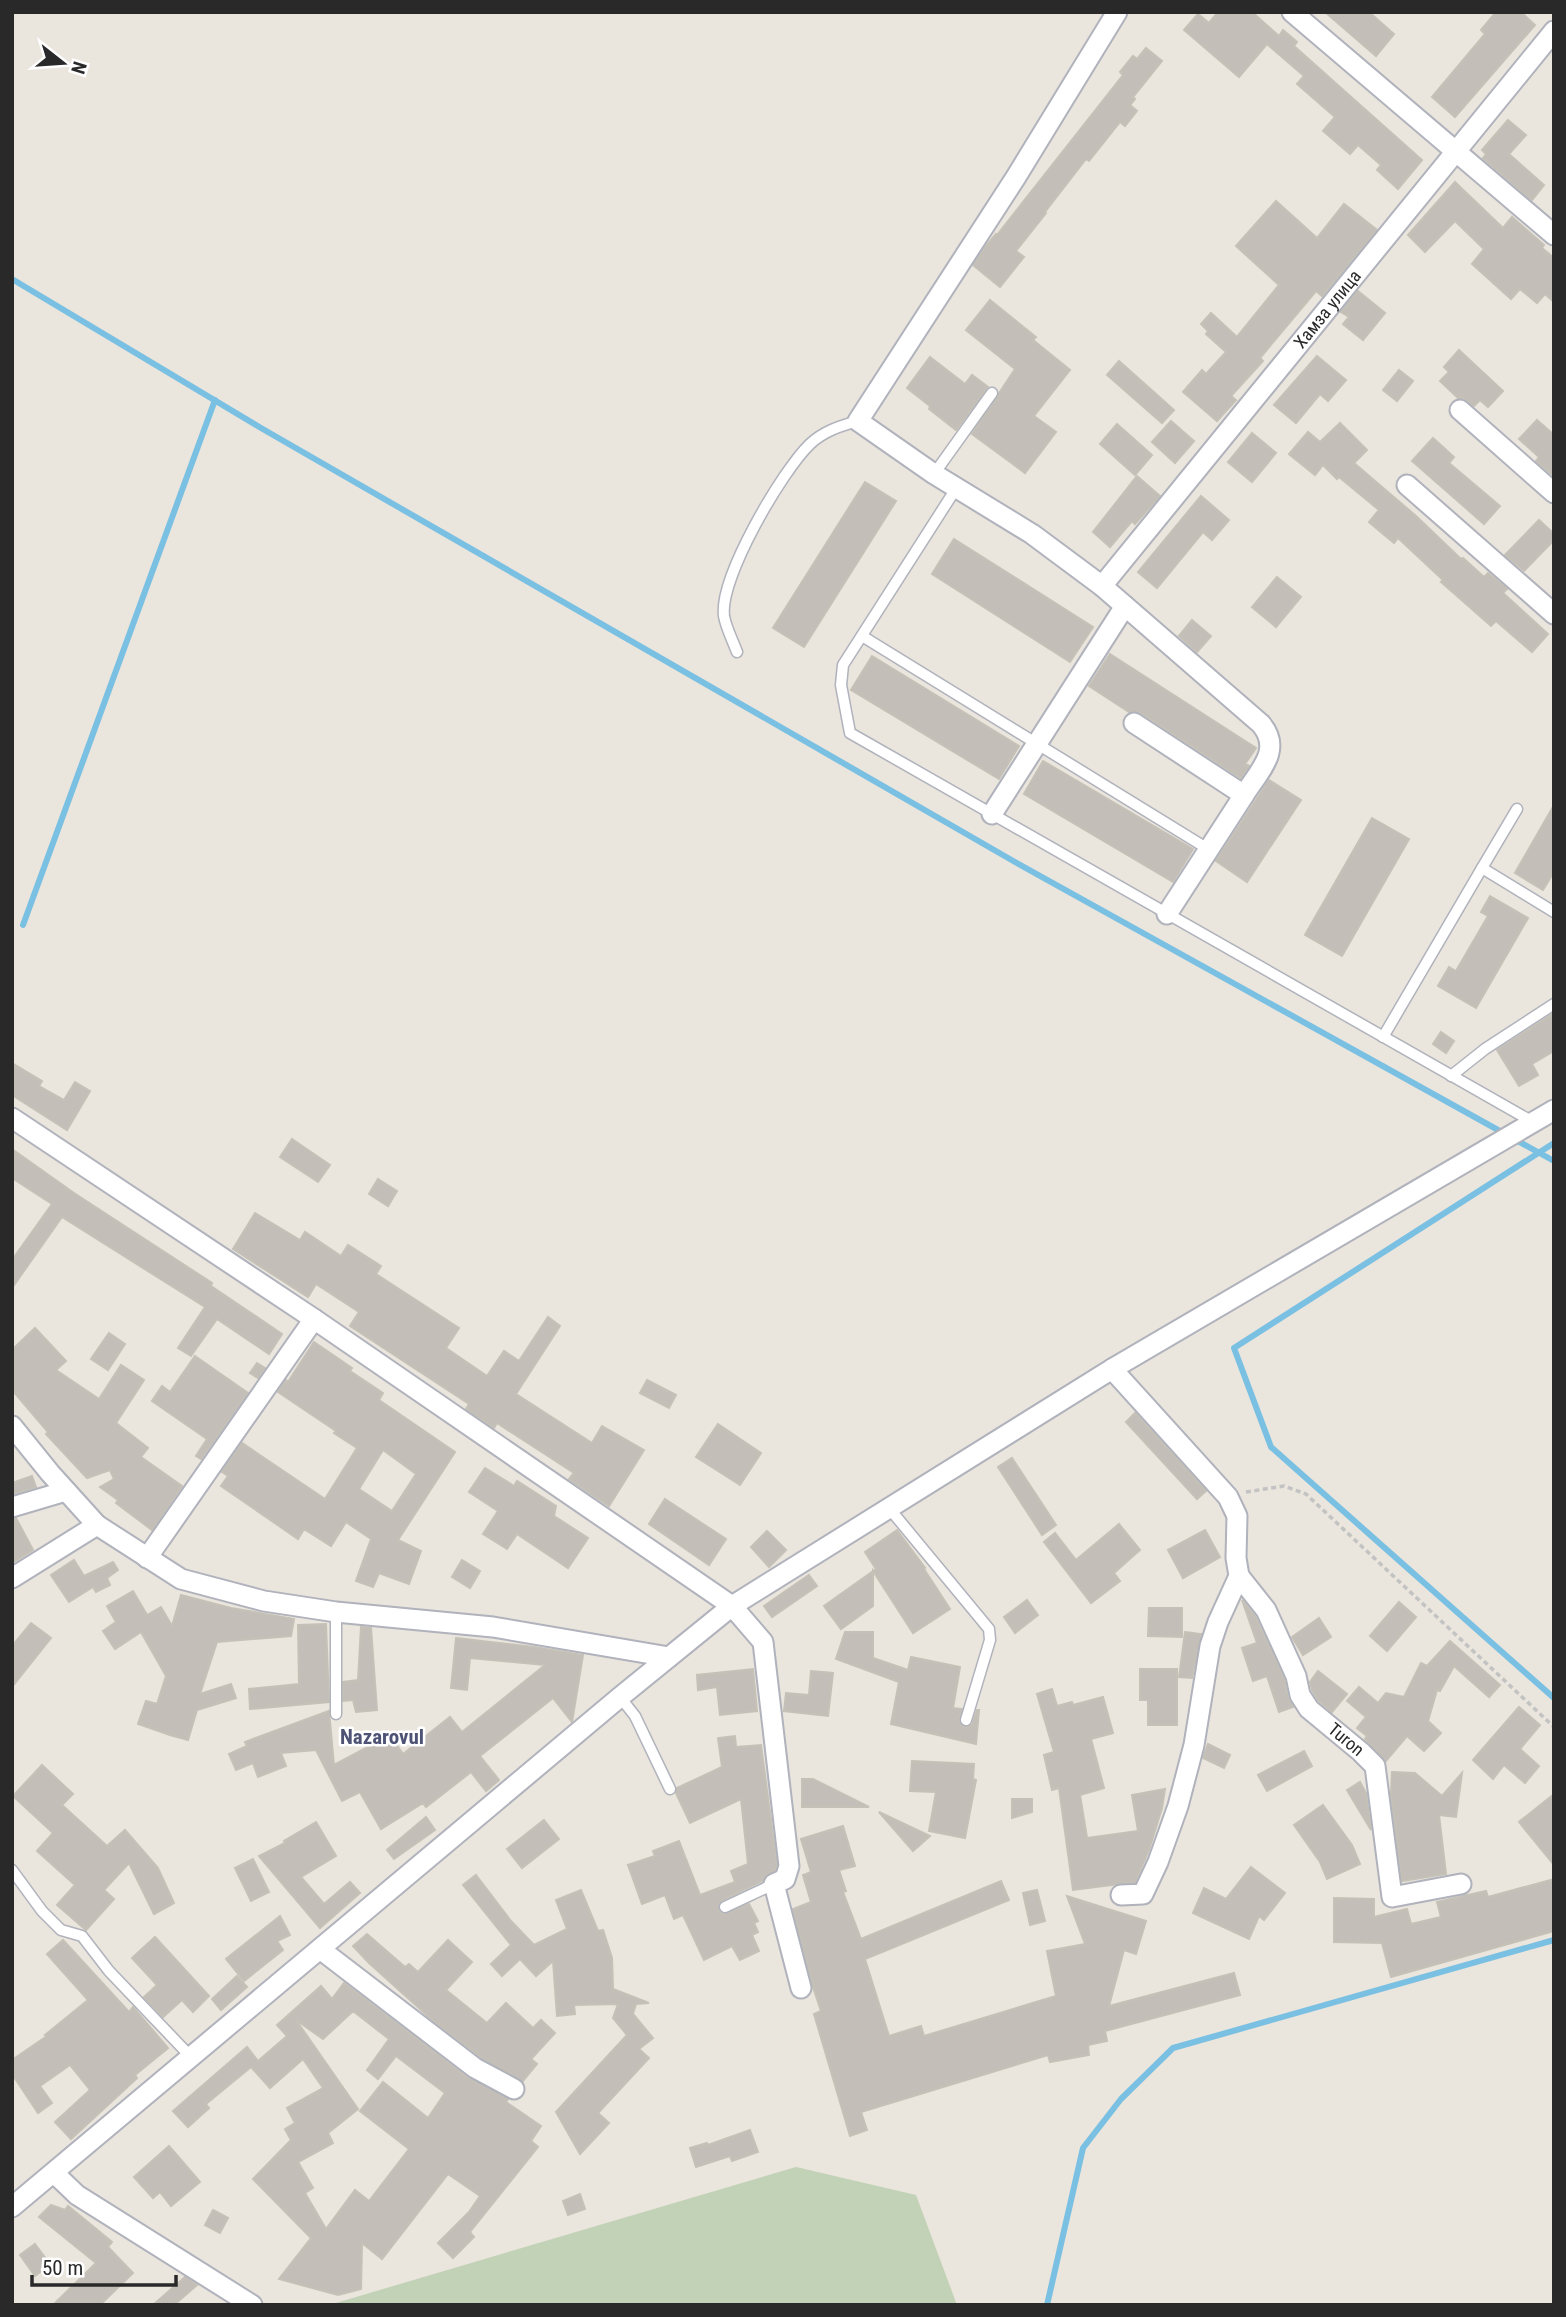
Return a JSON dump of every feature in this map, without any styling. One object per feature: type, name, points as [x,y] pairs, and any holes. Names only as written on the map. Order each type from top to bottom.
[{"type":"street","points":[[1117,12],[1016,177],[858,421],[934,474],[1032,534],[1102,586],[1261,724],[1269,734],[1271,748],[1265,764],[1167,914]]},
{"type":"street","points":[[1292,12],[1554,235]]},
{"type":"street","name":"Хамза улица","points":[[1102,586],[1554,31]]},
{"type":"street","points":[[1460,410],[1554,493]]},
{"type":"street","points":[[1407,485],[1554,614]]},
{"type":"street","points":[[992,814],[1125,606]]},
{"type":"street","points":[[1134,723],[1244,795]]},
{"type":"street","points":[[12,2207],[732,1606],[1112,1369],[1554,1110]]},
{"type":"street","points":[[12,1118],[314,1319],[732,1606],[763,1642],[789,1866],[785,1879],[774,1884],[801,1988]]},
{"type":"street","points":[[147,1558],[314,1319]]},
{"type":"street","points":[[1112,1369],[1228,1497],[1237,1516],[1236,1558],[1239,1576],[1217,1622],[1210,1646],[1194,1745],[1178,1806],[1158,1862],[1143,1894],[1121,1895]]},
{"type":"street","points":[[12,1426],[97,1525],[181,1579],[264,1601],[336,1612],[494,1627],[669,1657]]},
{"type":"street","points":[[12,1507],[66,1491]]},
{"type":"street","points":[[12,1578],[97,1525]]},
{"type":"street","name":"Turon","points":[[1239,1576],[1266,1610],[1296,1676],[1300,1695],[1309,1709],[1375,1766],[1392,1897],[1461,1884]]},
{"type":"street","points":[[320,1949],[475,2068],[514,2089]]},
{"type":"street","points":[[54,2173],[77,2194],[251,2305]]},
{"type":"lane","points":[[934,474],[992,393]]},
{"type":"lane","points":[[737,652],[724,616],[729,583],[746,542],[785,477],[810,444],[833,427],[858,421]]},
{"type":"lane","points":[[957,487],[843,665],[841,685],[850,733],[1451,1076],[1528,1126]]},
{"type":"lane","points":[[862,636],[1208,849]]},
{"type":"lane","points":[[1383,1037],[1517,809]]},
{"type":"lane","points":[[1482,868],[1554,912]]},
{"type":"lane","points":[[1451,1076],[1485,1049],[1554,1004]]},
{"type":"lane","points":[[889,1508],[989,1629],[990,1640],[965,1720]]},
{"type":"lane","points":[[336,1612],[337,1714]]},
{"type":"lane","points":[[620,1697],[635,1716],[670,1789]]},
{"type":"lane","points":[[12,1870],[51,1921],[61,1930],[82,1936],[109,1970],[192,2058]]},
{"type":"lane","points":[[725,1907],[774,1884]]},
{"type":"path","points":[[1228,1497],[1257,1488],[1284,1486],[1306,1494],[1554,1727]]},
{"type":"green space","points":[[796,2167],[916,2195],[957,2305],[329,2305]]},
{"type":"building","points":[[1218,12],[1252,12],[1279,36],[1283,30],[1297,42],[1294,46],[1422,160],[1398,189],[1377,170],[1381,165],[1358,145],[1350,154],[1323,131],[1335,117],[1297,84],[1304,76],[1267,44],[1239,77],[1184,30],[1198,14],[1209,23]]},
{"type":"building","points":[[1325,12],[1369,12],[1394,34],[1376,56]]},
{"type":"building","points":[[1496,12],[1521,12],[1535,25],[1455,117],[1432,97],[1485,34],[1481,30]]},
{"type":"building","points":[[1146,48],[1162,61],[1133,97],[1135,99],[1130,105],[1137,111],[1125,126],[1120,122],[1089,161],[1086,159],[1016,251],[1024,257],[1000,287],[973,265],[1123,75],[1120,72],[1133,56],[1137,59]]},
{"type":"building","points":[[1508,120],[1526,135],[1509,154],[1544,185],[1532,200],[1483,158],[1486,154],[1482,150]]},
{"type":"building","points":[[1455,182],[1503,228],[1512,217],[1544,245],[1542,248],[1554,258],[1554,302],[1545,294],[1537,303],[1520,289],[1511,299],[1472,264],[1484,249],[1455,221],[1425,252],[1408,235]]},
{"type":"building","points":[[1276,201],[1317,238],[1344,204],[1377,230],[1322,296],[1316,291],[1260,358],[1263,361],[1231,396],[1236,400],[1217,421],[1183,392],[1202,370],[1206,374],[1226,352],[1206,334],[1208,331],[1201,324],[1211,313],[1237,337],[1279,285],[1236,246]]},
{"type":"building","points":[[1358,291],[1385,313],[1363,340],[1343,324],[1349,317],[1341,312]]},
{"type":"building","points":[[990,300],[1036,337],[1033,340],[1070,370],[1034,416],[1056,432],[1025,473],[972,434],[1015,369],[966,330]]},
{"type":"building","points":[[1459,350],[1503,391],[1488,407],[1480,400],[1474,406],[1463,398],[1458,398],[1440,381],[1449,372],[1444,367]]},
{"type":"building","points":[[1317,356],[1346,380],[1328,401],[1320,394],[1296,423],[1274,405]]},
{"type":"building","points":[[930,357],[965,384],[972,375],[988,387],[956,430],[907,388]]},
{"type":"building","points":[[1119,361],[1174,410],[1162,423],[1107,375]]},
{"type":"building","points":[[1399,370],[1413,381],[1397,401],[1383,390]]},
{"type":"building","points":[[1537,420],[1554,435],[1554,476],[1536,461],[1539,457],[1519,439]]},
{"type":"building","points":[[1171,421],[1194,441],[1175,463],[1152,442]]},
{"type":"building","points":[[1340,423],[1367,450],[1354,463],[1461,559],[1484,577],[1488,573],[1507,589],[1503,593],[1548,634],[1532,652],[1496,621],[1491,626],[1441,582],[1443,580],[1398,538],[1394,543],[1369,522],[1379,510],[1339,477],[1337,479],[1323,465],[1315,475],[1289,454],[1308,432],[1320,442]]},
{"type":"building","points":[[1117,424],[1152,455],[1135,475],[1100,444]]},
{"type":"building","points":[[1252,433],[1276,453],[1252,482],[1228,462]]},
{"type":"building","points":[[1433,438],[1454,457],[1449,463],[1500,506],[1484,524],[1412,461]]},
{"type":"building","points":[[1137,476],[1160,496],[1135,524],[1132,521],[1110,547],[1093,532]]},
{"type":"building","points":[[865,482],[896,501],[804,647],[773,628]]},
{"type":"building","points":[[1201,496],[1229,520],[1212,540],[1203,532],[1157,588],[1138,572]]},
{"type":"building","points":[[1539,520],[1554,534],[1554,540],[1524,571],[1505,555]]},
{"type":"building","points":[[954,539],[1093,627],[1070,662],[932,574]]},
{"type":"building","points":[[1277,577],[1301,597],[1276,627],[1252,607]]},
{"type":"building","points":[[1192,620],[1211,636],[1197,652],[1179,636]]},
{"type":"building","points":[[1110,654],[1256,748],[1245,764],[1249,766],[1241,778],[1141,713],[1129,712],[1089,686]]},
{"type":"building","points":[[872,656],[1019,746],[999,779],[851,690]]},
{"type":"building","points":[[1043,761],[1193,849],[1173,882],[1024,794]]},
{"type":"building","points":[[1269,780],[1301,800],[1247,882],[1216,861]]},
{"type":"building","points":[[1554,805],[1554,872],[1543,890],[1515,873]]},
{"type":"building","points":[[1372,818],[1409,839],[1342,956],[1305,935]]},
{"type":"building","points":[[1490,896],[1528,918],[1476,1008],[1438,986],[1449,967],[1456,971],[1488,916],[1481,912]]},
{"type":"building","points":[[1554,1013],[1554,1051],[1532,1064],[1538,1075],[1519,1086],[1497,1050]]},
{"type":"building","points":[[1441,1032],[1454,1041],[1446,1053],[1433,1044]]},
{"type":"building","points":[[12,1063],[42,1081],[39,1086],[64,1100],[75,1082],[90,1091],[67,1130],[12,1095]]},
{"type":"building","points":[[292,1139],[330,1165],[318,1182],[280,1157]]},
{"type":"building","points":[[12,1149],[212,1283],[211,1286],[282,1334],[269,1354],[217,1319],[191,1356],[178,1348],[205,1307],[62,1217],[12,1288],[12,1260],[52,1204],[12,1178]]},
{"type":"building","points":[[378,1179],[397,1191],[388,1206],[369,1194]]},
{"type":"building","points":[[255,1213],[300,1240],[305,1232],[341,1256],[348,1245],[381,1266],[376,1274],[459,1328],[446,1348],[487,1376],[504,1351],[519,1361],[548,1317],[560,1326],[516,1394],[592,1443],[602,1426],[644,1450],[609,1506],[569,1479],[574,1473],[497,1423],[494,1428],[466,1409],[469,1404],[350,1326],[359,1312],[316,1284],[308,1297],[233,1249]]},
{"type":"building","points":[[35,1328],[66,1361],[56,1370],[99,1399],[121,1365],[144,1380],[116,1423],[148,1448],[141,1457],[182,1486],[152,1530],[116,1503],[118,1500],[100,1487],[114,1479],[110,1470],[87,1478],[46,1434],[48,1432],[12,1390],[12,1350]]},
{"type":"building","points":[[109,1333],[125,1344],[108,1370],[91,1359]]},
{"type":"building","points":[[314,1342],[383,1393],[379,1400],[455,1452],[398,1540],[421,1551],[409,1584],[379,1573],[373,1587],[356,1581],[371,1539],[346,1522],[331,1546],[304,1529],[298,1539],[221,1486],[228,1476],[222,1472],[242,1443],[325,1499],[357,1448],[278,1392],[286,1380],[288,1382]],"holes":[[[383,1450],[416,1474],[392,1511],[359,1489]]]},
{"type":"building","points":[[195,1356],[248,1393],[201,1459],[196,1456],[207,1439],[152,1401],[162,1386],[170,1392]]},
{"type":"building","points":[[257,1363],[265,1368],[258,1378],[250,1373]]},
{"type":"building","points":[[647,1380],[676,1395],[669,1408],[640,1393]]},
{"type":"building","points":[[1135,1413],[1206,1491],[1197,1499],[1126,1422]]},
{"type":"building","points":[[718,1424],[761,1453],[740,1485],[696,1457]]},
{"type":"building","points":[[1012,1458],[1056,1525],[1042,1535],[998,1467]]},
{"type":"building","points":[[485,1468],[514,1486],[517,1481],[556,1506],[554,1516],[588,1538],[568,1568],[517,1534],[507,1549],[483,1534],[498,1511],[469,1492]]},
{"type":"building","points":[[32,1476],[36,1487],[12,1494],[12,1483]]},
{"type":"building","points":[[665,1499],[726,1539],[709,1565],[649,1524]]},
{"type":"building","points":[[16,1518],[33,1550],[12,1563],[12,1519]]},
{"type":"building","points":[[1119,1524],[1140,1550],[1114,1573],[1120,1581],[1091,1603],[1044,1542],[1055,1533],[1076,1560]]},
{"type":"building","points":[[897,1530],[950,1609],[913,1633],[873,1571],[876,1569],[865,1552]]},
{"type":"building","points":[[1205,1530],[1220,1557],[1183,1578],[1168,1550]]},
{"type":"building","points":[[767,1531],[786,1550],[769,1567],[751,1547]]},
{"type":"building","points":[[74,1560],[84,1576],[113,1562],[118,1570],[107,1578],[110,1585],[96,1592],[93,1587],[69,1602],[51,1575]]},
{"type":"building","points":[[462,1560],[480,1571],[470,1588],[452,1577]]},
{"type":"building","points":[[873,1571],[873,1606],[841,1629],[824,1606]]},
{"type":"building","points":[[809,1575],[817,1586],[772,1617],[764,1606]]},
{"type":"building","points":[[133,1591],[147,1615],[161,1607],[172,1626],[181,1595],[231,1608],[294,1619],[291,1636],[217,1642],[200,1694],[231,1684],[236,1698],[197,1710],[188,1740],[170,1735],[138,1724],[146,1701],[157,1704],[166,1676],[141,1632],[115,1649],[103,1631],[116,1622],[107,1606]]},
{"type":"building","points":[[1027,1600],[1038,1615],[1015,1633],[1004,1617]]},
{"type":"building","points":[[1242,1600],[1255,1616],[1284,1678],[1288,1698],[1293,1707],[1279,1712],[1267,1676],[1253,1681],[1242,1648],[1257,1643]]},
{"type":"building","points":[[1399,1602],[1416,1617],[1387,1651],[1370,1636]]},
{"type":"building","points":[[1149,1608],[1182,1608],[1182,1637],[1148,1636]]},
{"type":"building","points":[[1319,1618],[1331,1637],[1303,1655],[1292,1637]]},
{"type":"building","points":[[31,1623],[51,1638],[12,1687],[12,1646]]},
{"type":"building","points":[[326,1624],[329,1702],[250,1709],[249,1689],[299,1684],[298,1625]]},
{"type":"building","points":[[361,1627],[371,1628],[377,1710],[356,1712],[353,1700],[343,1701],[343,1682],[358,1680]]},
{"type":"building","points":[[845,1632],[873,1632],[873,1658],[908,1670],[911,1657],[960,1667],[953,1708],[962,1709],[959,1721],[965,1727],[972,1725],[979,1710],[976,1744],[891,1724],[899,1682],[836,1659]]},
{"type":"building","points":[[1185,1632],[1201,1634],[1192,1678],[1179,1677]]},
{"type":"building","points":[[456,1638],[583,1655],[572,1722],[553,1698],[480,1756],[499,1780],[486,1791],[471,1772],[426,1807],[423,1803],[381,1829],[360,1792],[342,1801],[316,1750],[281,1753],[286,1766],[258,1777],[253,1763],[236,1770],[229,1754],[247,1746],[245,1742],[329,1711],[334,1765],[390,1735],[403,1754],[450,1717],[462,1732],[545,1665],[470,1658],[467,1690],[451,1688]]},
{"type":"building","points":[[1450,1641],[1500,1685],[1489,1697],[1454,1666],[1440,1691],[1437,1690],[1428,1721],[1441,1733],[1424,1751],[1407,1736],[1386,1761],[1365,1739],[1367,1736],[1357,1728],[1366,1717],[1347,1701],[1359,1687],[1378,1703],[1386,1693],[1404,1697],[1421,1663],[1427,1666]]},
{"type":"building","points":[[753,1669],[757,1711],[720,1715],[717,1687],[698,1690],[697,1675]]},
{"type":"building","points":[[1140,1669],[1177,1669],[1177,1725],[1148,1725],[1148,1700],[1140,1700]]},
{"type":"building","points":[[811,1671],[833,1673],[828,1716],[784,1711],[786,1693],[809,1695]]},
{"type":"building","points":[[1318,1671],[1347,1694],[1332,1712],[1318,1700],[1312,1690],[1310,1682]]},
{"type":"building","points":[[1052,1689],[1057,1706],[1103,1697],[1113,1733],[1091,1739],[1104,1788],[1080,1795],[1087,1838],[1138,1831],[1132,1795],[1165,1789],[1149,1850],[1135,1882],[1073,1890],[1059,1788],[1052,1790],[1044,1755],[1054,1752],[1037,1694]]},
{"type":"building","points":[[1519,1707],[1540,1725],[1520,1749],[1539,1766],[1525,1783],[1504,1765],[1493,1779],[1473,1760]]},
{"type":"building","points":[[735,1736],[736,1747],[761,1745],[777,1865],[762,1881],[722,1900],[718,1906],[720,1913],[725,1914],[749,1904],[758,1921],[754,1923],[758,1932],[752,1935],[759,1951],[740,1960],[732,1946],[704,1960],[683,1915],[674,1919],[665,1895],[642,1904],[628,1865],[655,1856],[653,1851],[679,1841],[700,1895],[735,1882],[731,1871],[748,1864],[741,1799],[690,1823],[676,1793],[677,1788],[722,1767],[718,1738]]},
{"type":"building","points":[[1208,1744],[1230,1755],[1224,1768],[1203,1758]]},
{"type":"building","points":[[1304,1751],[1312,1766],[1267,1791],[1258,1775]]},
{"type":"building","points":[[912,1761],[974,1764],[973,1779],[976,1780],[965,1838],[929,1831],[936,1792],[910,1791]]},
{"type":"building","points":[[42,1765],[73,1794],[62,1805],[107,1846],[125,1830],[158,1868],[174,1903],[154,1914],[129,1863],[104,1890],[114,1899],[86,1930],[57,1905],[75,1885],[37,1851],[53,1833],[13,1796]]},
{"type":"building","points":[[1392,1772],[1415,1773],[1442,1796],[1462,1773],[1456,1817],[1439,1815],[1446,1874],[1402,1881],[1391,1794]]},
{"type":"building","points":[[802,1779],[813,1779],[869,1807],[802,1807]]},
{"type":"building","points":[[1360,1782],[1366,1793],[1371,1830],[1347,1790]]},
{"type":"building","points":[[1554,1794],[1554,1865],[1519,1822]]},
{"type":"building","points":[[1012,1799],[1032,1799],[1032,1812],[1012,1818]]},
{"type":"building","points":[[1323,1805],[1352,1845],[1360,1864],[1327,1879],[1320,1862],[1294,1825]]},
{"type":"building","points":[[879,1812],[930,1836],[913,1851]]},
{"type":"building","points":[[426,1817],[435,1830],[394,1859],[387,1850]]},
{"type":"building","points":[[544,1820],[559,1839],[522,1868],[507,1849]]},
{"type":"building","points":[[316,1822],[336,1856],[301,1877],[324,1904],[350,1882],[360,1893],[320,1928],[259,1856],[285,1843],[284,1841]]},
{"type":"building","points":[[843,1826],[855,1866],[839,1870],[846,1891],[843,1892],[861,1939],[1001,1881],[1009,1900],[865,1959],[889,2036],[921,2026],[924,2036],[1056,1996],[1047,1951],[1085,1944],[1067,1896],[1146,1921],[1136,1954],[1124,1950],[1109,2006],[1234,1973],[1240,1995],[1105,2031],[1107,2041],[1088,2045],[1089,2055],[1050,2062],[1048,2055],[861,2112],[867,2130],[850,2136],[814,2014],[821,2011],[793,1909],[811,1902],[803,1875],[811,1872],[801,1839]]},
{"type":"building","points":[[253,1859],[269,1892],[251,1901],[235,1868]]},
{"type":"building","points":[[1251,1867],[1285,1893],[1264,1920],[1259,1916],[1249,1939],[1193,1913],[1204,1888],[1226,1899]]},
{"type":"building","points":[[476,1875],[511,1921],[534,1945],[567,1929],[556,1900],[581,1890],[598,1931],[603,1930],[612,1958],[613,1989],[649,2003],[636,2004],[633,2014],[653,2038],[639,2049],[649,2058],[598,2113],[609,2123],[580,2154],[556,2112],[627,2035],[613,2018],[618,2004],[574,2005],[575,2014],[557,2016],[553,1961],[536,1976],[520,1959],[502,1976],[491,1964],[511,1945],[463,1885]]},
{"type":"building","points":[[1554,1879],[1554,1931],[1391,1977],[1382,1943],[1334,1942],[1334,1898],[1374,1899],[1374,1917],[1407,1909],[1411,1924],[1441,1917],[1437,1902],[1486,1891],[1488,1897]]},
{"type":"building","points":[[1037,1890],[1045,1921],[1030,1925],[1023,1893]]},
{"type":"building","points":[[280,1916],[290,1935],[277,1941],[283,1950],[244,1981],[226,1959]]},
{"type":"building","points":[[367,1934],[405,1967],[409,1964],[418,1972],[448,1940],[472,1962],[446,1990],[487,2023],[506,2003],[533,2028],[541,2020],[555,2033],[531,2059],[537,2064],[523,2081],[482,2058],[430,2018],[369,1963],[353,1946]]},
{"type":"building","points":[[155,1937],[209,1996],[193,2012],[182,2000],[163,2017],[144,1997],[157,1985],[132,1958]]},
{"type":"building","points":[[63,1940],[129,2012],[133,2007],[168,2048],[135,2075],[137,2078],[71,2139],[55,2122],[90,2090],[70,2065],[40,2086],[52,2103],[38,2113],[12,2074],[12,2060],[47,2036],[45,2035],[88,2000],[47,1954]]},
{"type":"building","points":[[237,1976],[247,1987],[221,2010],[212,1999]]},
{"type":"building","points":[[344,1983],[468,2078],[508,2099],[506,2102],[541,2126],[531,2141],[538,2147],[470,2232],[474,2237],[453,2258],[438,2243],[469,2212],[480,2196],[448,2174],[382,2259],[362,2243],[361,2289],[338,2295],[279,2279],[311,2238],[253,2179],[291,2140],[285,2129],[295,2123],[287,2108],[323,2088],[303,2059],[270,2088],[251,2067],[206,2104],[209,2108],[188,2127],[173,2111],[247,2047],[258,2061],[287,2036],[277,2025],[321,1986],[332,1999]],"holes":[[[353,2011],[389,2039],[367,2070],[378,2079],[396,2056],[445,2093],[428,2118],[383,2082],[360,2111],[409,2149],[369,2201],[355,2190],[326,2229],[305,2193],[313,2188],[298,2162],[333,2143],[328,2133],[358,2109],[296,2020],[323,2039]]]},
{"type":"building","points":[[750,2130],[758,2152],[732,2161],[730,2156],[696,2167],[690,2148],[707,2143],[708,2145]]},
{"type":"building","points":[[169,2146],[200,2182],[171,2206],[160,2192],[153,2198],[134,2177]]},
{"type":"building","points":[[580,2194],[585,2209],[568,2215],[563,2201]]},
{"type":"building","points":[[51,2205],[65,2210],[68,2206],[112,2242],[108,2247],[133,2273],[100,2305],[53,2305],[96,2263],[39,2217]]},
{"type":"building","points":[[213,2210],[228,2218],[220,2233],[205,2225]]},
{"type":"building","points":[[35,2244],[50,2264],[35,2276],[20,2255]]},
{"type":"building","points":[[185,2277],[197,2285],[174,2305],[153,2305]]},
{"type":"waterway","points":[[12,279],[261,428],[1015,862],[1554,1161]]},
{"type":"waterway","points":[[23,925],[215,400]]},
{"type":"waterway","points":[[1554,1143],[1234,1348],[1271,1447],[1554,1698]]},
{"type":"waterway","points":[[1047,2305],[1083,2148],[1121,2099],[1173,2048],[1554,1940]]},
{"type":"district","name":"Nazarovul","points":[[382,1737]]}]
